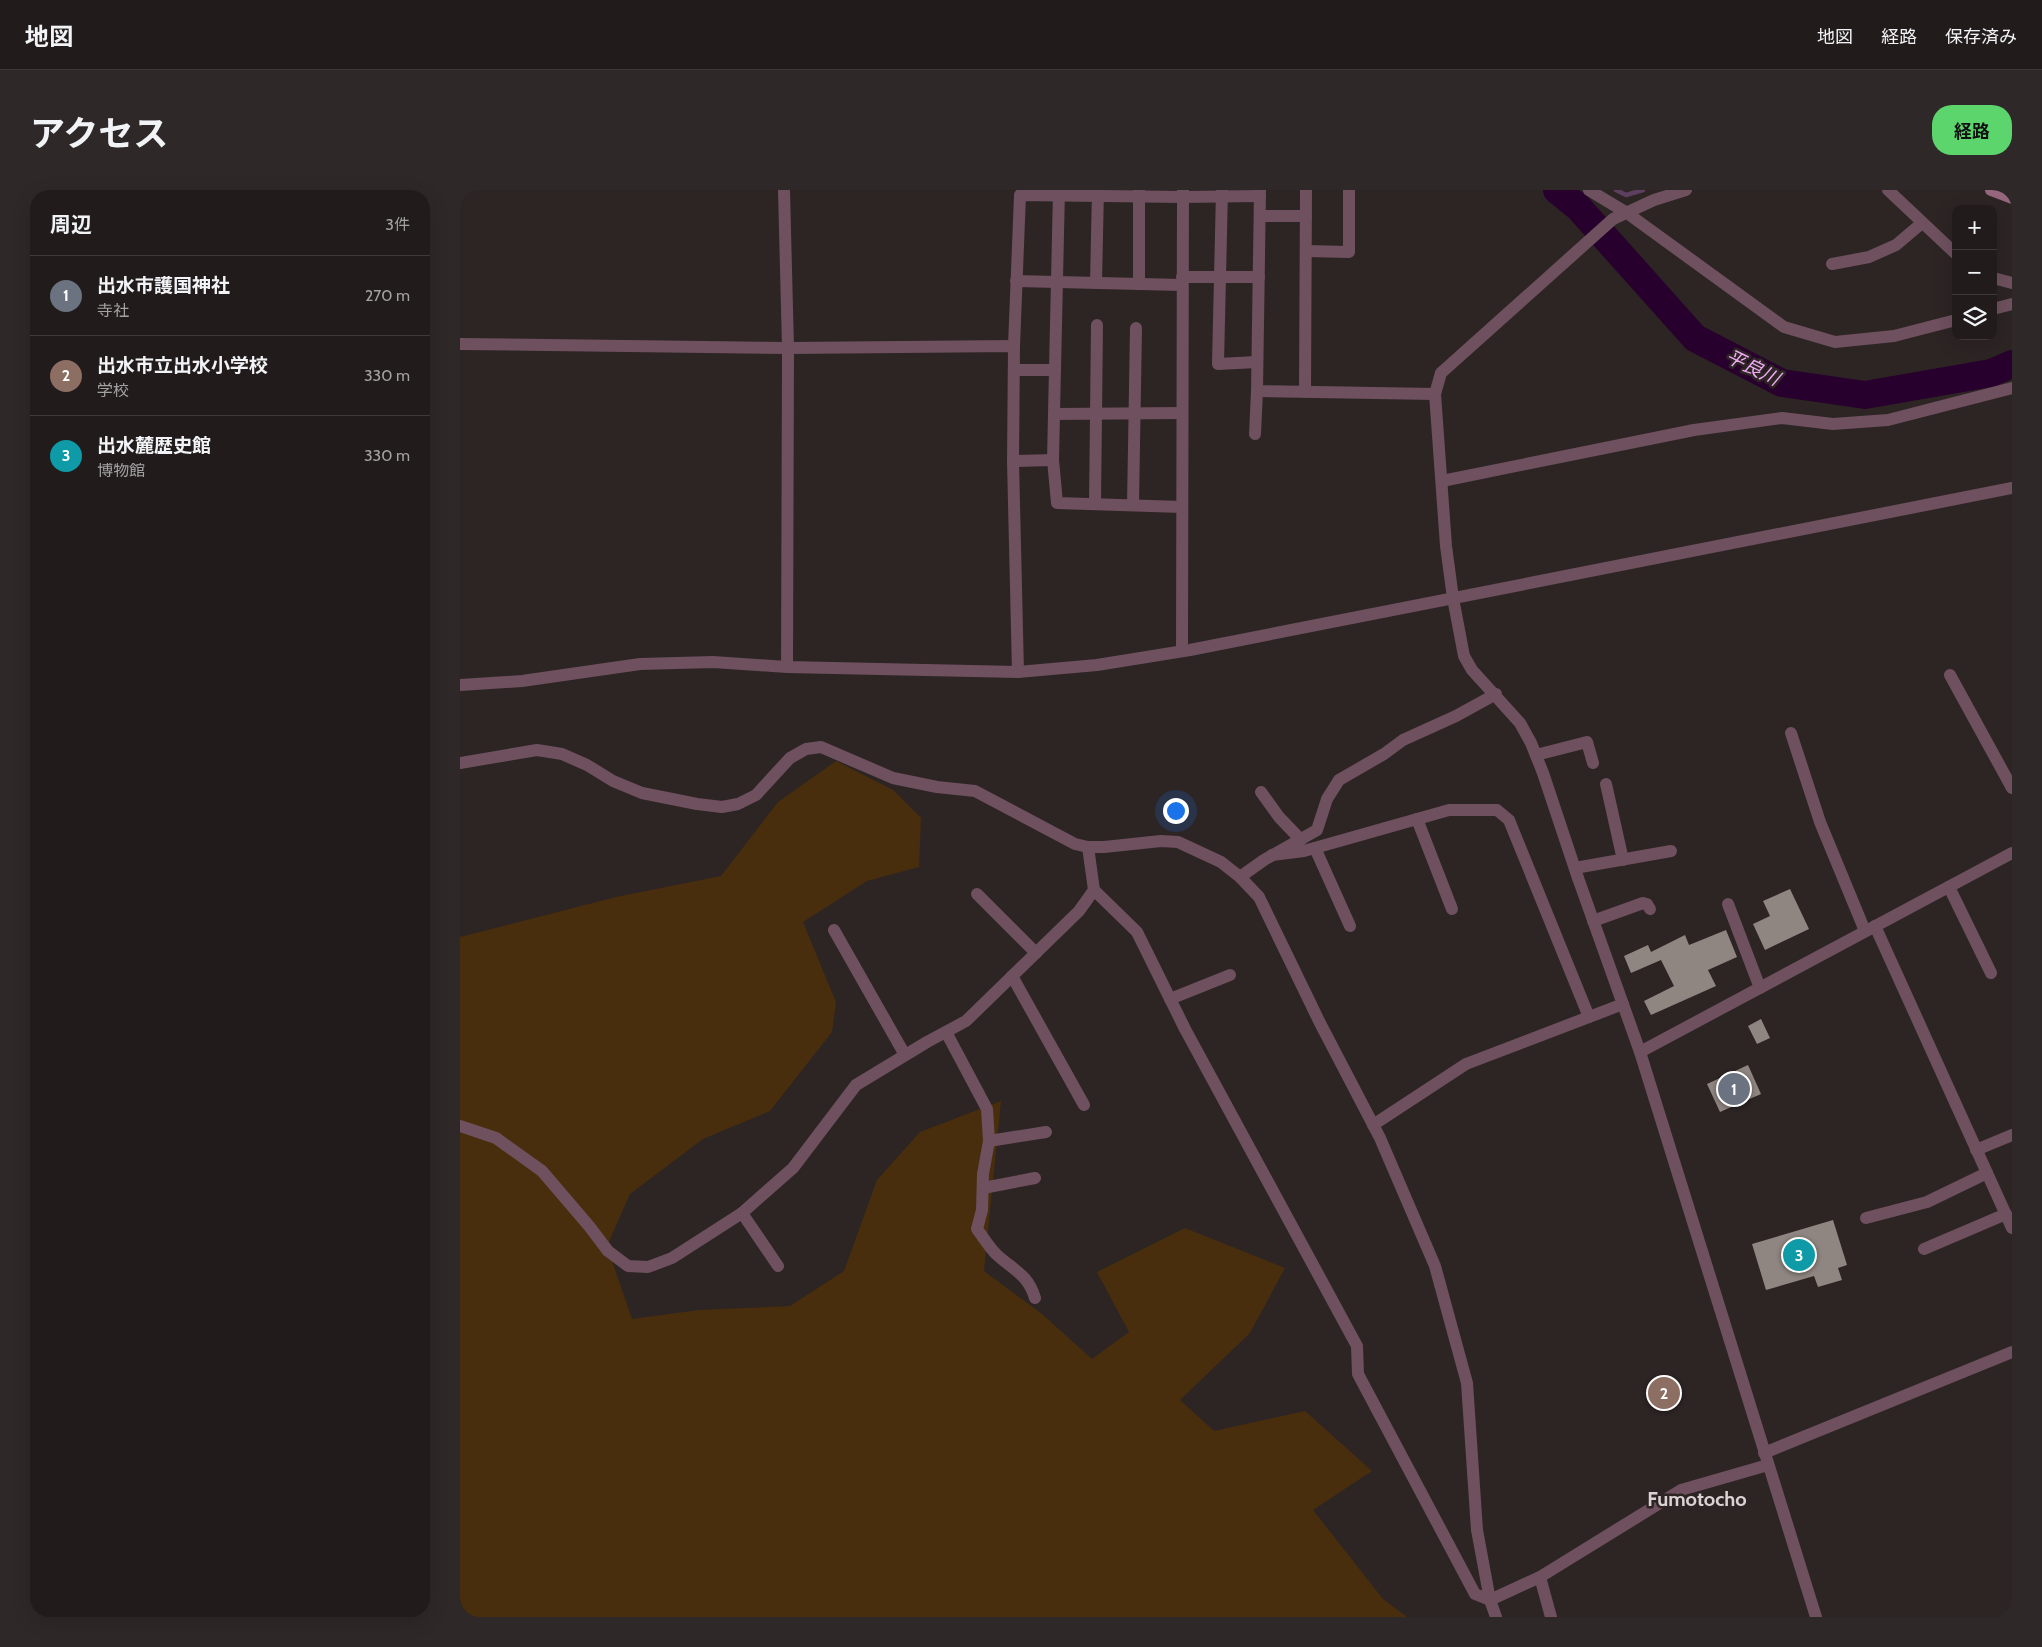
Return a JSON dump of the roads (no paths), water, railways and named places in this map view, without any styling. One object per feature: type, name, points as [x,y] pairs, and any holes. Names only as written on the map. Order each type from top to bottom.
[{"type":"main road","points":[[1991,190],[2012,198]]},
{"type":"street","points":[[784,190],[788,348],[786,667]]},
{"type":"street","points":[[1305,392],[1306,190]]},
{"type":"street","points":[[1306,251],[1349,252],[1349,190]]},
{"type":"street","points":[[1589,190],[1626,213],[1784,327],[1835,342],[1894,336],[1952,321]]},
{"type":"street","points":[[1888,190],[1952,250]]},
{"type":"street","points":[[1681,191],[1613,219],[1441,373],[1435,394],[1446,546],[1464,656],[1472,670],[1496,694],[1520,723],[1536,755],[1640,1052],[1816,1617]]},
{"type":"street","points":[[1018,672],[1013,462],[1014,346],[1020,192],[1260,193],[1258,362],[1255,434]]},
{"type":"street","points":[[1059,193],[1053,460],[1057,503],[1182,507]]},
{"type":"street","points":[[1096,283],[1098,193]]},
{"type":"street","points":[[1138,193],[1139,284]]},
{"type":"street","points":[[1222,193],[1218,364],[1258,362]]},
{"type":"street","points":[[1182,194],[1182,651]]},
{"type":"street","points":[[1260,216],[1306,216]]},
{"type":"street","points":[[1832,264],[1869,258],[1896,245],[1922,223]]},
{"type":"street","points":[[1016,281],[1139,284],[1220,277],[1259,277]]},
{"type":"street","points":[[1997,279],[2012,283]]},
{"type":"street","points":[[1997,308],[2012,304]]},
{"type":"street","points":[[1095,504],[1097,325]]},
{"type":"street","points":[[1133,505],[1136,328]]},
{"type":"street","points":[[460,344],[788,348],[1014,346]]},
{"type":"street","points":[[1014,370],[1055,370]]},
{"type":"street","points":[[1442,481],[1694,430],[1782,418],[1833,424],[1888,420],[2012,388]]},
{"type":"street","points":[[1257,391],[1435,394]]},
{"type":"street","points":[[1054,414],[1182,413]]},
{"type":"street","points":[[1013,462],[1053,460]]},
{"type":"street","points":[[460,685],[522,681],[640,664],[712,662],[786,667],[1018,672],[1097,666],[1182,651],[2012,488]]},
{"type":"street","points":[[1950,675],[2012,788]]},
{"type":"street","points":[[1240,877],[1272,855],[1317,830],[1327,799],[1339,780],[1404,740],[1456,716],[1496,694]]},
{"type":"street","points":[[1791,733],[1820,822],[2012,1228]]},
{"type":"street","points":[[1536,755],[1586,742],[1594,763]]},
{"type":"street","points":[[460,763],[537,750],[562,754],[587,765],[613,781],[642,793],[722,807],[738,804],[756,795],[790,758],[806,749],[821,747],[893,778],[974,792],[1075,844],[1088,847],[1178,842],[1221,862],[1240,877],[1259,897],[1320,1023],[1373,1125],[1434,1266],[1467,1384],[1477,1530],[1490,1600],[1496,1617]]},
{"type":"street","points":[[1606,784],[1623,860]]},
{"type":"street","points":[[1261,792],[1278,817],[1301,840]]},
{"type":"street","points":[[1272,855],[1316,848],[1449,810],[1497,810],[1509,820],[1589,1017]]},
{"type":"street","points":[[1417,819],[1452,909]]},
{"type":"street","points":[[1088,847],[1094,890],[1137,932],[1170,999],[1357,1346],[1358,1374],[1475,1594],[1490,1600],[1540,1577],[1681,1490],[1766,1459],[2012,1352]]},
{"type":"street","points":[[1316,848],[1350,926]]},
{"type":"street","points":[[1576,873],[1623,860],[1671,851]]},
{"type":"street","points":[[1640,1052],[2012,854]]},
{"type":"street","points":[[1949,887],[1991,973]]},
{"type":"street","points":[[460,1126],[496,1138],[542,1171],[589,1226],[608,1252],[628,1266],[648,1267],[672,1258],[742,1213],[794,1168],[856,1085],[966,1021],[1079,911],[1094,890]]},
{"type":"street","points":[[977,894],[1036,953]]},
{"type":"street","points":[[1593,921],[1643,903],[1647,904],[1650,909]]},
{"type":"street","points":[[1728,904],[1760,988]]},
{"type":"street","points":[[834,930],[905,1055]]},
{"type":"street","points":[[1170,999],[1230,975]]},
{"type":"street","points":[[1012,976],[1084,1105]]},
{"type":"street","points":[[1373,1125],[1466,1064],[1623,1004]]},
{"type":"street","points":[[946,1032],[987,1109],[989,1141],[982,1210],[977,1229],[996,1254],[1018,1270],[1027,1280],[1032,1286],[1036,1298]]},
{"type":"street","points":[[989,1141],[1046,1132]]},
{"type":"street","points":[[1976,1150],[2012,1135]]},
{"type":"street","points":[[1866,1218],[1926,1202],[1987,1174]]},
{"type":"street","points":[[983,1188],[1036,1178]]},
{"type":"street","points":[[742,1213],[778,1266]]},
{"type":"street","points":[[1924,1249],[2006,1214]]},
{"type":"street","points":[[1540,1577],[1551,1617]]},
{"type":"waterway","name":"平良川","points":[[1557,190],[1578,207],[1695,338],[1782,383],[1865,395],[1991,373],[2012,364]]},
{"type":"waterway","points":[[1616,190],[1626,195],[1643,190]]},
{"type":"place","name":"出水市護国神社","points":[[1734,1089]]},
{"type":"place","name":"出水麓歴史館","points":[[1799,1255]]},
{"type":"place","name":"出水市立出水小学校","points":[[1664,1393]]},
{"type":"district","name":"Fumotocho","points":[[1697,1499]]}]
